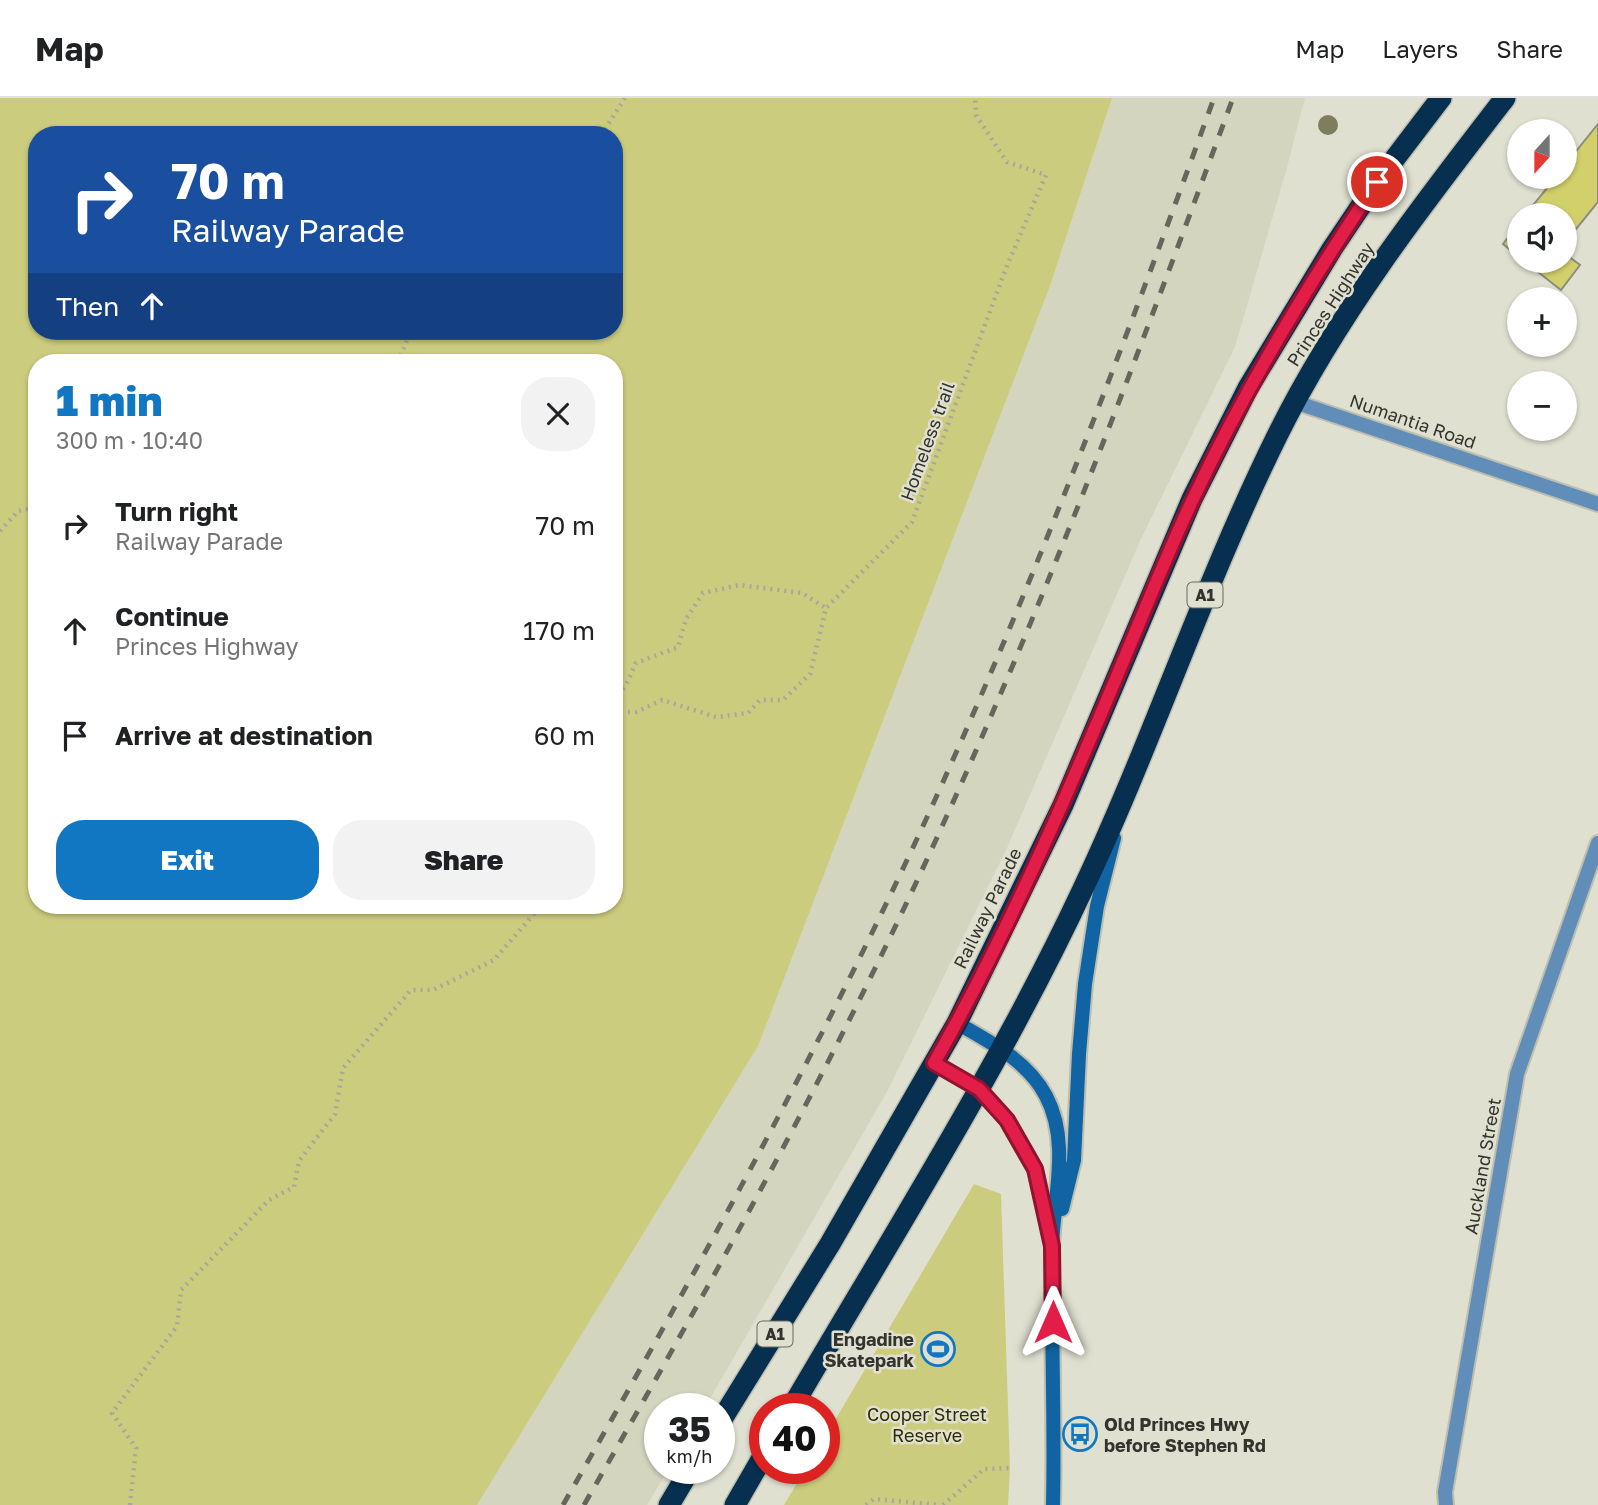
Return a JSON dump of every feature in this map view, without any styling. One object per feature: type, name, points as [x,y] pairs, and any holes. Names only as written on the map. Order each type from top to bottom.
[{"type":"highway","name":"Princes Highway","points":[[1248,388],[1332,248],[1377,182],[1441,98]]},
{"type":"highway","name":"Princes Highway","points":[[1295,402],[1332,336],[1418,212],[1506,98]]},
{"type":"highway","name":"Railway Parade","points":[[735,1398],[830,1244],[957,1023],[1063,805],[1192,499],[1248,388]]},
{"type":"highway","name":"A1","points":[[800,1393],[1003,1049],[1083,890],[1240,514],[1295,402]]},
{"type":"highway","points":[[734,1505],[749,1480]]},
{"type":"highway","points":[[669,1505],[681,1484]]},
{"type":"street","name":"Numantia Road","points":[[1295,402],[1598,503]]},
{"type":"street","points":[[1052,1246],[1074,1160],[1084,996],[1097,906],[1125,793]]},
{"type":"street","name":"Auckland Street","points":[[1447,1505],[1445,1492],[1517,1074],[1598,843]]},
{"type":"street","points":[[957,1023],[1003,1049],[1030,1073],[1046,1095],[1056,1119],[1060,1141],[1052,1246],[1053,1505]]},
{"type":"street","points":[[934,1063],[979,1089],[1007,1120],[1035,1169],[1052,1246]]},
{"type":"path","points":[[607,126],[625,98]]},
{"type":"path","name":"Homeless trail","points":[[826,608],[912,523],[1006,268],[1046,175],[1007,162],[976,115],[975,98]]},
{"type":"path","points":[[0,531],[18,511],[28,509]]},
{"type":"path","points":[[623,689],[636,663],[677,647],[686,619],[704,593],[739,585],[802,593],[826,608],[810,674],[783,700],[760,700],[748,713],[716,717],[662,700],[636,712],[623,712]]},
{"type":"path","points":[[131,1505],[136,1448],[112,1413],[177,1326],[181,1290],[269,1200],[294,1187],[299,1161],[335,1114],[343,1068],[411,990],[433,990],[495,960],[534,914]]},
{"type":"path","points":[[866,1505],[874,1499],[941,1505],[984,1469],[1010,1468]]},
{"type":"shaded area","points":[[1112,98],[1305,98],[1235,347],[1140,541],[1007,848],[888,1090],[713,1393],[644,1393],[644,1484],[659,1484],[647,1505],[474,1505],[1051,283]]},
{"type":"green space","points":[[0,98],[1112,98],[1051,283],[758,1046],[477,1505],[0,1505]]},
{"type":"green space","name":"Cooper Street Reserve","points":[[974,1184],[1001,1194],[1010,1468],[1008,1505],[784,1505],[796,1484],[840,1484],[840,1412]]},
{"type":"building","points":[[1598,124],[1598,202],[1577,228],[1577,203],[1535,203],[1546,189],[1577,189],[1577,150]]},
{"type":"building","points":[[1539,273],[1574,273],[1563,287],[1557,287]]},
{"type":"railway","points":[[563,1505],[799,1078],[928,815],[1078,460],[1214,98]]},
{"type":"railway","points":[[584,1505],[817,1083],[944,822],[1059,553],[1233,98]]},
{"type":"place","name":"Engadine Skatepark","points":[[938,1349]]},
{"type":"place","name":"Old Princes Hwy before Stephen Rd","points":[[1080,1434]]},
{"type":"route","points":[[1053,1322],[1052,1246],[1035,1169],[1024,1146],[995,1105],[979,1089],[934,1063],[957,1023],[1063,805],[1192,499],[1248,388],[1332,248],[1377,182]]}]
